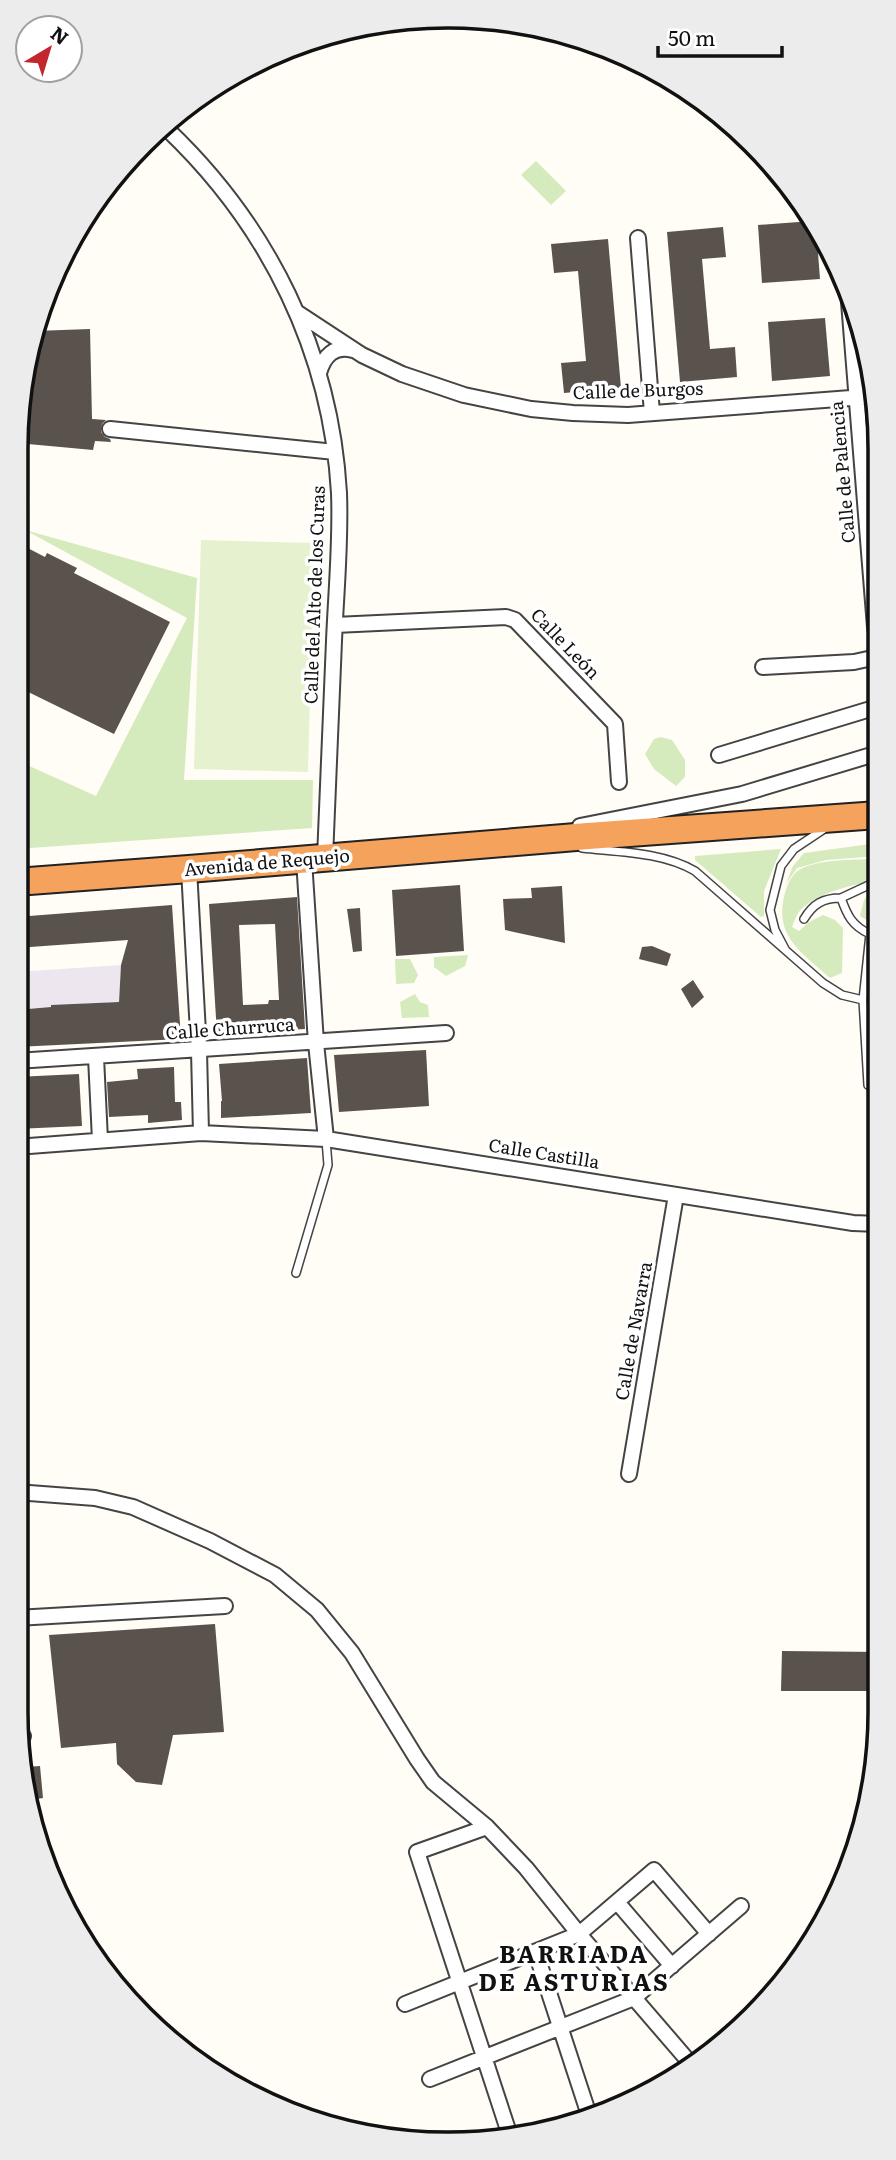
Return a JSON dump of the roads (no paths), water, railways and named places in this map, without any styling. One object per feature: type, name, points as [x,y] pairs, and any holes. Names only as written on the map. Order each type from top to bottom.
[{"type":"highway","name":"Avenida de Requejo","points":[[28,881],[868,816]]},
{"type":"street","name":"Calle del Alto de los Curas","points":[[170,133],[201,164],[244,217],[271,260],[297,312],[319,373],[335,452],[339,519],[335,625],[314,859],[316,1043],[326,1139]]},
{"type":"street","points":[[638,238],[652,413]]},
{"type":"street","name":"Calle de Burgos","points":[[297,312],[353,350],[381,365],[464,395],[505,404],[573,413],[652,413],[864,397]]},
{"type":"street","name":"Calle de Palencia","points":[[851,329],[868,542]]},
{"type":"street","points":[[319,373],[324,360],[333,350],[353,350]]},
{"type":"street","points":[[110,429],[335,452]]},
{"type":"street","name":"Calle León","points":[[335,625],[506,617],[515,620],[615,724],[619,782]]},
{"type":"street","points":[[763,667],[868,659]]},
{"type":"street","points":[[719,755],[868,710]]},
{"type":"street","points":[[518,842],[619,817],[742,794],[868,755]]},
{"type":"street","points":[[189,869],[201,1133]]},
{"type":"street","name":"Calle Churruca","points":[[28,1061],[446,1033]]},
{"type":"street","points":[[96,1057],[100,1140]]},
{"type":"street","name":"Calle Castilla","points":[[28,1146],[201,1133],[326,1139],[868,1224]]},
{"type":"street","name":"Calle de Navarra","points":[[629,1474],[676,1195]]},
{"type":"street","points":[[28,1493],[95,1498],[134,1507],[210,1541],[275,1575],[317,1609],[352,1653],[416,1759],[433,1782],[487,1827],[526,1868],[686,2058]]},
{"type":"street","points":[[28,1617],[225,1606]]},
{"type":"street","points":[[487,1827],[417,1852],[507,2127]]},
{"type":"street","points":[[405,2004],[579,1934],[654,1870],[709,1934]]},
{"type":"street","points":[[617,1902],[672,1966]]},
{"type":"street","points":[[430,2079],[635,1998],[741,1906]]},
{"type":"street","points":[[536,1953],[587,2109]]},
{"type":"lane","points":[[787,953],[775,929],[771,909],[781,866],[794,849],[816,833],[848,817]]},
{"type":"lane","name":"Avenida de Requejo","points":[[518,842],[567,847]]},
{"type":"lane","points":[[579,848],[681,863],[695,871],[833,990],[852,999],[863,1000]]},
{"type":"lane","points":[[804,919],[817,903],[841,898],[868,885]]},
{"type":"lane","points":[[841,898],[853,924],[868,933]]},
{"type":"lane","points":[[868,953],[863,1000],[868,1085]]},
{"type":"lane","points":[[296,1273],[328,1165],[326,1139]]},
{"type":"district","name":"BARRIADA DE ASTURIAS","points":[[574,1969]]}]
